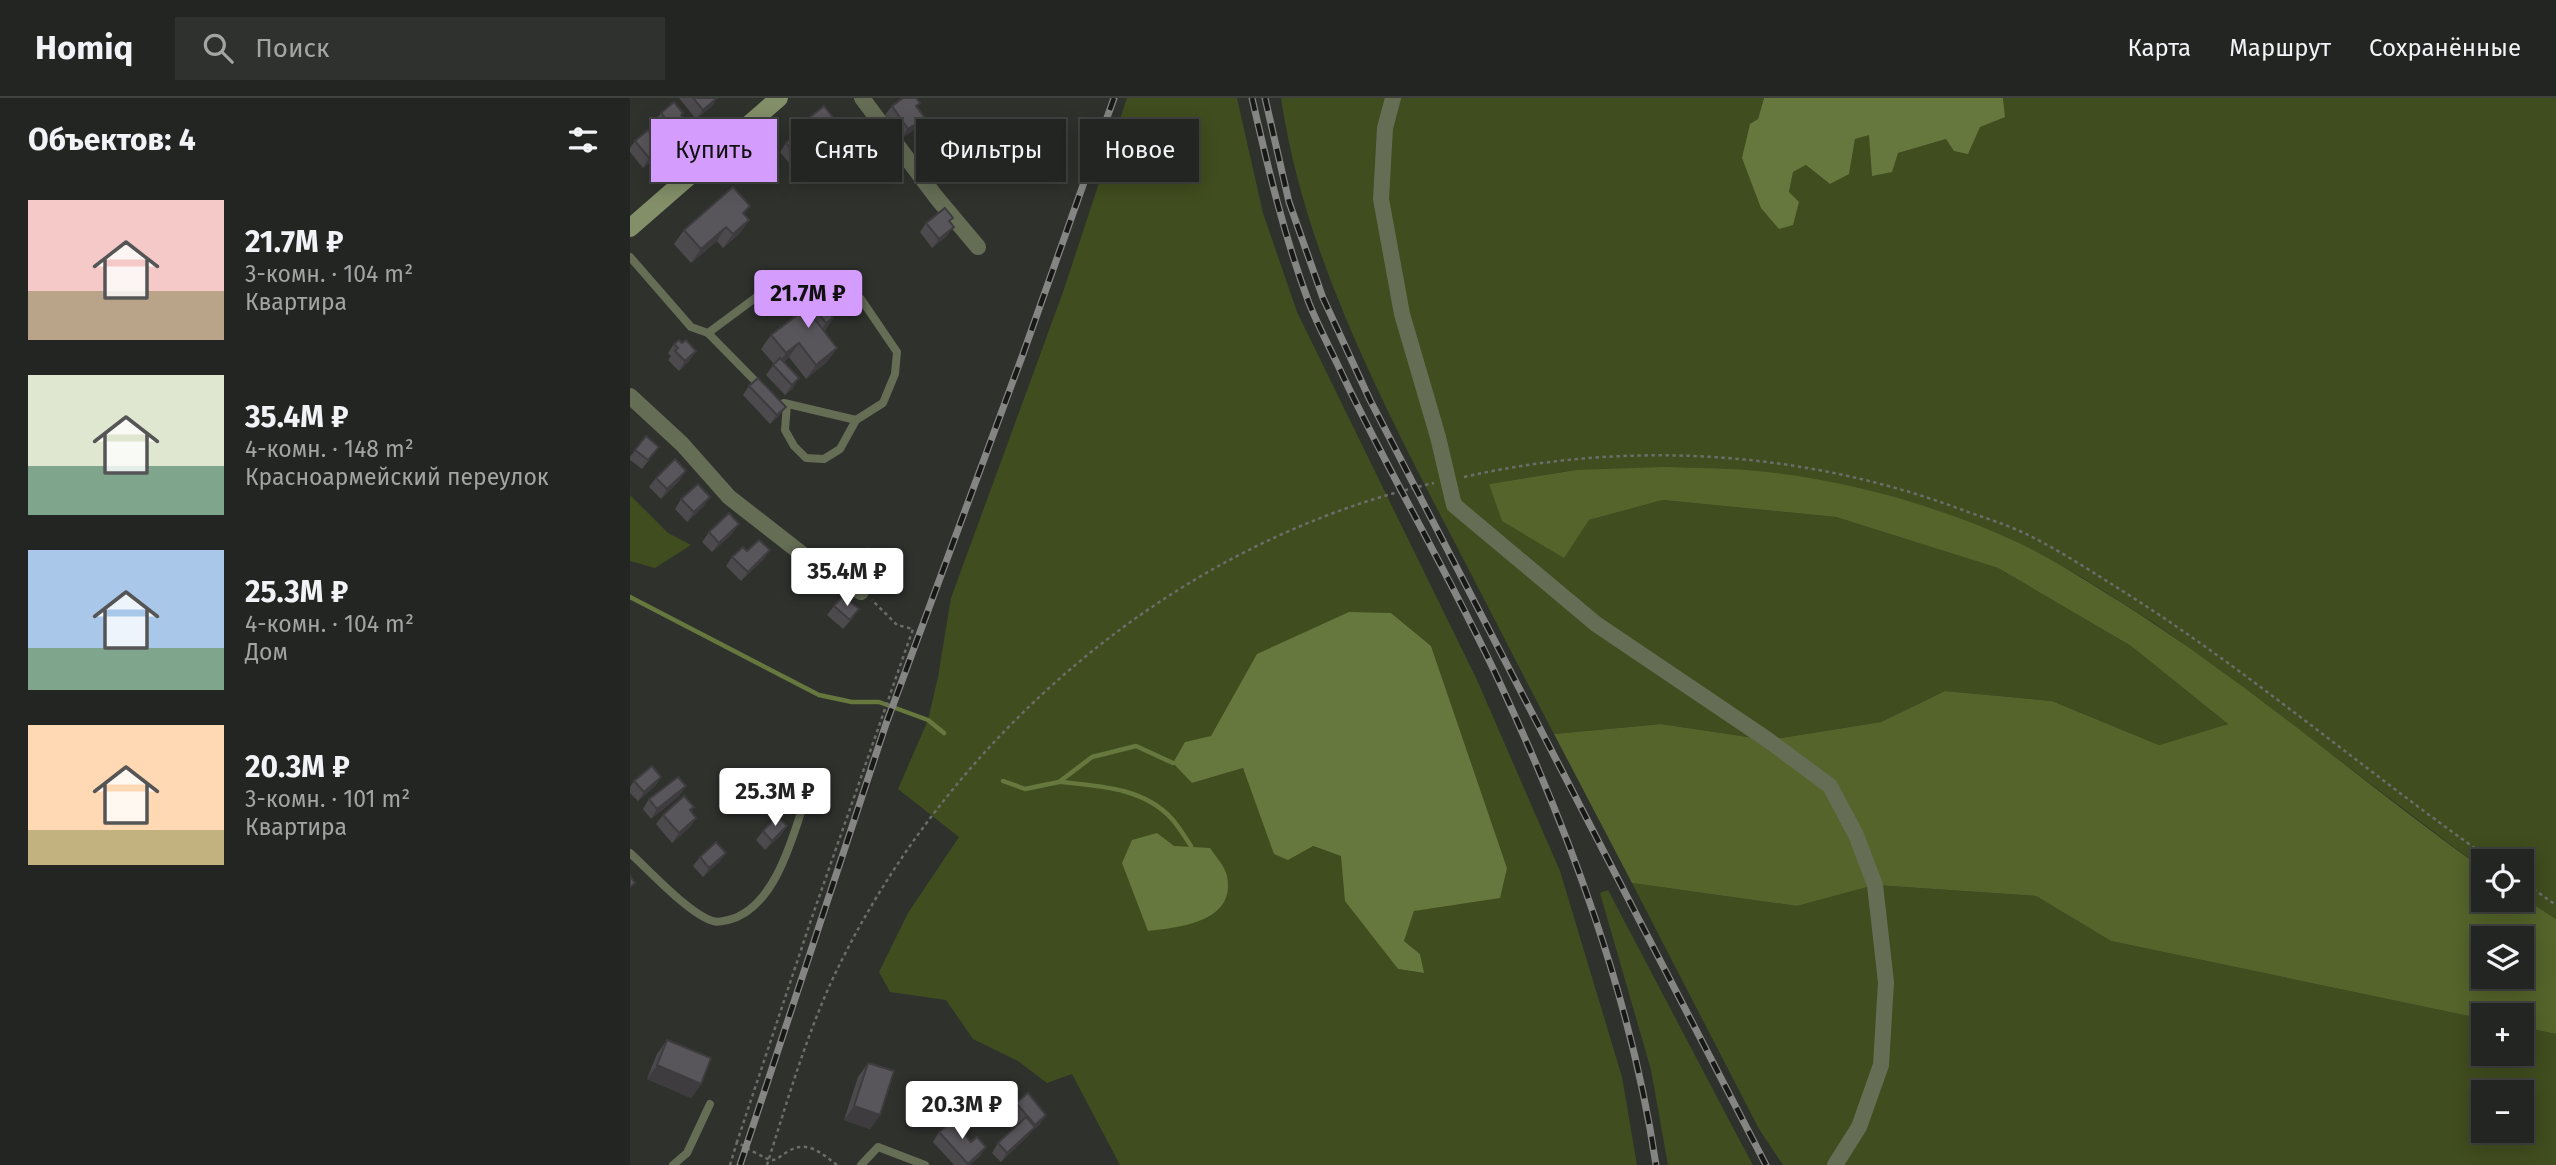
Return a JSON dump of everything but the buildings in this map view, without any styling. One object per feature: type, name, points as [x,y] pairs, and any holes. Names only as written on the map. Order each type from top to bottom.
[{"type":"street","points":[[630,228],[779,98]]},
{"type":"street","points":[[862,98],[936,197],[978,247]]},
{"type":"street","points":[[1394,98],[1385,128],[1381,199],[1402,314],[1438,437],[1454,505],[1597,624],[1768,740],[1830,786],[1856,835],[1875,885],[1886,982],[1881,1065],[1859,1127],[1835,1165]]},
{"type":"street","points":[[630,396],[682,444],[729,497],[829,575],[861,592]]},
{"type":"lane","points":[[630,257],[691,327],[708,334],[765,390]]},
{"type":"lane","points":[[708,334],[762,293],[779,290],[812,293],[849,291],[861,299],[897,352],[895,374],[883,403],[856,420],[840,449],[824,459],[806,458],[794,446],[785,430],[787,404]]},
{"type":"lane","points":[[775,400],[856,420]]},
{"type":"lane","points":[[630,853],[697,914],[715,923],[740,917],[763,895],[783,865],[807,793]]},
{"type":"lane","points":[[673,1165],[687,1153],[710,1104]]},
{"type":"lane","points":[[861,1165],[878,1147],[925,1165]]},
{"type":"path","points":[[1461,477],[1573,459],[1662,454],[1760,460],[1846,474],[1936,499],[2022,532],[2159,614],[2477,849]]},
{"type":"path","points":[[767,1165],[799,1067],[834,976],[896,866],[932,814],[970,768],[1042,694],[1110,637],[1189,583],[1259,545],[1334,513],[1436,483]]},
{"type":"path","points":[[730,1165],[811,920],[913,629],[897,625],[861,592]]},
{"type":"path","points":[[2534,889],[2556,905]]},
{"type":"path","points":[[737,1142],[755,1150],[768,1160],[775,1160],[796,1147],[804,1146],[822,1153],[837,1165]]},
{"type":"shaded area","points":[[1127,98],[1237,98],[1263,213],[1297,312],[1477,680],[1560,871],[1622,1077],[1637,1165],[1120,1165],[1072,1074],[1047,1083],[1018,1061],[973,1039],[946,1000],[890,992],[879,972],[908,913],[959,837],[898,789],[928,720],[951,598],[1063,292],[1099,182],[1199,182],[1199,119],[1120,119]],"holes":[[[1391,613],[1431,646],[1507,868],[1414,911],[1404,941],[1420,954],[1423,973],[1398,969],[1346,901],[1342,856],[1312,846],[1288,859],[1243,768],[1192,783],[1185,742],[1211,737]]]},
{"type":"shaded area","points":[[1281,98],[1764,98],[1758,119],[1789,192],[1793,172],[1806,165],[1830,184],[1849,173],[1855,139],[1870,134],[1872,176],[1898,153],[1946,139],[2004,117],[2003,98],[2556,98],[2556,919],[2534,905],[2534,849],[2471,849],[2471,860],[2224,673],[2154,623],[2083,578],[2017,542],[1933,509],[1844,485],[1758,471],[1576,470],[1489,484],[1589,520],[1663,500],[1836,517],[1998,568],[2131,646],[2228,724],[2159,745],[2052,701],[1945,691],[1881,722],[1768,740],[1661,724],[1554,734],[1361,354],[1321,254],[1291,151]]},
{"type":"shaded area","points":[[1764,98],[2003,98],[2005,117],[1980,127],[1968,154],[1954,151],[1946,139],[1898,153],[1892,172],[1872,176],[1869,135],[1855,139],[1849,174],[1830,184],[1806,165],[1793,172],[1789,192],[1799,202],[1793,225],[1779,229],[1761,208],[1742,158],[1750,124],[1758,119]]},
{"type":"shaded area","points":[[1663,467],[1758,471],[1824,481],[1890,496],[1955,517],[2017,542],[2122,603],[2215,666],[2471,860],[2471,912],[2534,912],[2534,905],[2556,919],[2556,1034],[2534,1029],[2534,1003],[2471,1003],[2471,1016],[2111,941],[2036,896],[1875,885],[1797,906],[1632,883],[1554,734],[1661,724],[1768,740],[1881,722],[1945,691],[2052,701],[2159,745],[2228,724],[2131,646],[1998,568],[1836,517],[1663,500],[1589,520],[1564,558],[1502,521],[1489,484],[1576,470]]},
{"type":"shaded area","points":[[630,495],[668,533],[691,545],[655,568],[630,561]]},
{"type":"shaded area","points":[[1349,612],[1391,613],[1431,646],[1507,868],[1500,898],[1414,911],[1404,941],[1420,954],[1424,973],[1398,969],[1345,901],[1341,856],[1313,846],[1288,860],[1274,854],[1243,768],[1192,783],[1173,763],[1185,742],[1211,736],[1257,654]]},
{"type":"shaded area","points":[[1157,833],[1174,846],[1210,848],[1227,876],[1228,891],[1215,913],[1190,924],[1148,931],[1122,863],[1132,840]]},
{"type":"shaded area","points":[[1632,883],[1797,906],[1875,885],[2036,896],[2111,941],[2471,1016],[2471,1066],[2534,1066],[2534,1029],[2556,1034],[2556,1165],[1783,1165],[1759,1129]]},
{"type":"shaded area","points":[[1608,890],[1753,1165],[1668,1165],[1651,1070],[1600,893]]},
{"type":"waterway","points":[[630,597],[819,695],[852,702],[879,702],[928,720],[944,733]]},
{"type":"waterway","points":[[1003,781],[1025,789],[1059,782],[1092,757],[1136,746],[1173,763]]},
{"type":"waterway","points":[[1061,782],[1121,790],[1148,801],[1172,819],[1191,846]]},
{"type":"railway","points":[[740,1165],[886,724],[1023,354],[1114,98]]},
{"type":"railway","points":[[1252,98],[1284,227],[1313,312],[1362,414],[1498,679],[1550,796],[1573,856],[1595,917],[1631,1040],[1656,1165]]},
{"type":"railway","points":[[1265,98],[1289,202],[1323,298],[1370,400],[1766,1165]]}]
